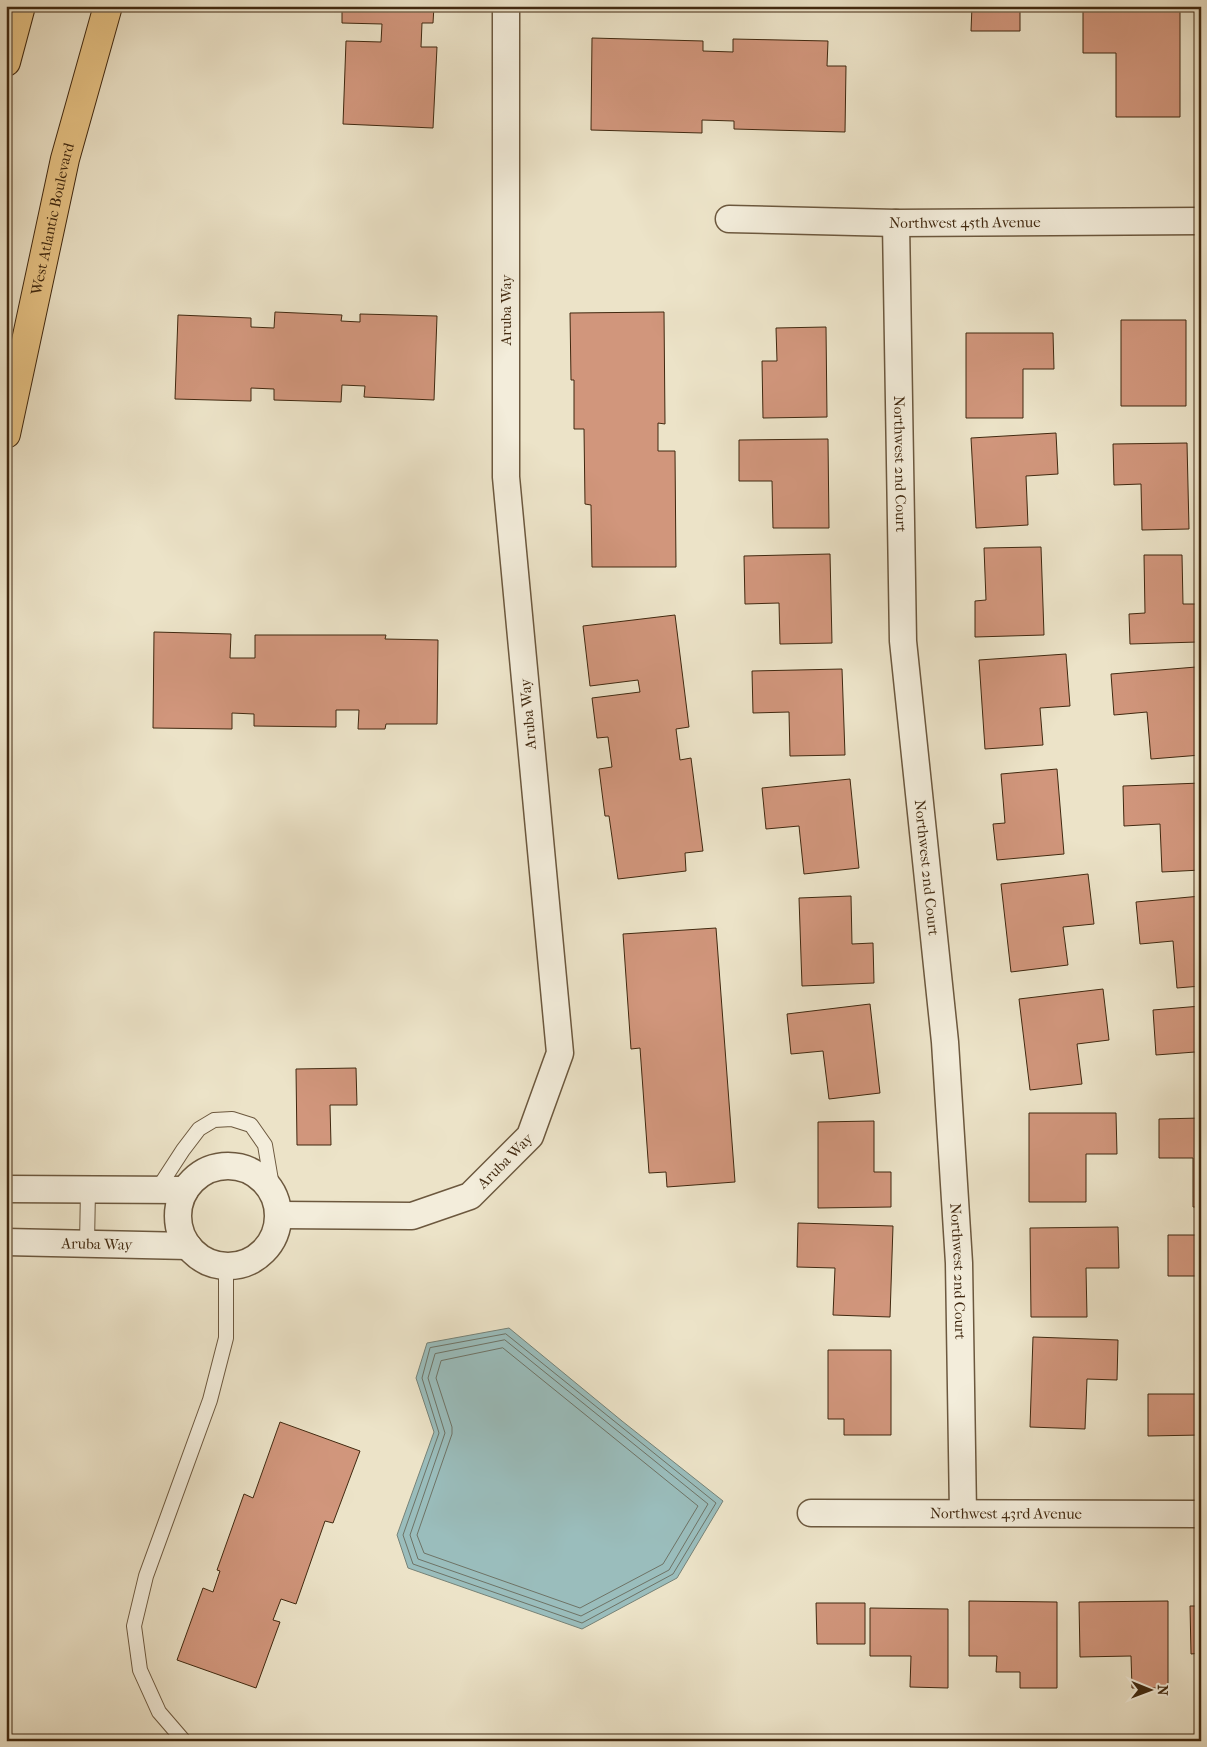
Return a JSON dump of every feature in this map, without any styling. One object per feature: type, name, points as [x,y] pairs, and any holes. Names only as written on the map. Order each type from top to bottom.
[{"type":"main road","points":[[6,62],[21,6]]},
{"type":"main road","name":"West Atlantic Boulevard","points":[[6,434],[65,159],[108,6]]},
{"type":"street","name":"Aruba Way","points":[[276,1204],[412,1216],[470,1196],[530,1136],[560,1053],[506,477],[506,6]]},
{"type":"street","name":"Northwest 45th Avenue","points":[[729,219],[896,223],[1201,221]]},
{"type":"street","name":"Northwest 2nd Court","points":[[896,223],[903,641],[945,1042],[960,1263],[963,1513]]},
{"type":"street","points":[[229,1164],[247,1168],[262,1178],[276,1204],[276,1232],[269,1246],[257,1257],[242,1264],[226,1266],[212,1264],[198,1257],[188,1246],[181,1233],[178,1218],[179,1204],[185,1190],[196,1176],[212,1167],[229,1164]]},
{"type":"street","points":[[6,1189],[185,1190]]},
{"type":"street","name":"Aruba Way","points":[[6,1242],[188,1246]]},
{"type":"street","name":"Northwest 43rd Avenue","points":[[811,1513],[1201,1514]]},
{"type":"lane","points":[[156,1190],[199,1129],[214,1120],[232,1119],[251,1125],[266,1145],[276,1204]]},
{"type":"lane","points":[[87,1244],[88,1189]]},
{"type":"lane","points":[[184,1741],[160,1712],[140,1670],[134,1626],[146,1576],[210,1400],[226,1338],[226,1266]]},
{"type":"water","points":[[509,1328],[723,1501],[677,1578],[582,1629],[408,1568],[397,1535],[434,1432],[416,1378],[427,1343]]},
{"type":"building","points":[[342,6],[434,6],[433,23],[422,23],[421,47],[437,47],[433,128],[343,124],[346,41],[381,42],[382,24],[342,23]]},
{"type":"building","points":[[972,6],[1020,6],[1020,31],[971,31]]},
{"type":"building","points":[[1083,6],[1180,6],[1180,117],[1116,117],[1116,53],[1083,53]]},
{"type":"building","points":[[592,38],[703,41],[703,51],[733,52],[733,39],[828,41],[827,66],[846,66],[845,132],[734,129],[734,121],[702,120],[702,133],[591,130]]},
{"type":"building","points":[[275,312],[342,315],[341,321],[360,322],[360,314],[437,316],[434,400],[364,397],[365,386],[342,385],[341,402],[274,400],[274,389],[251,388],[251,401],[175,399],[178,315],[251,318],[251,327],[274,328]]},
{"type":"building","points":[[664,312],[665,424],[658,423],[658,451],[675,451],[676,567],[592,567],[591,505],[585,504],[584,429],[574,429],[574,380],[571,380],[570,313]]},
{"type":"building","points":[[1121,320],[1186,320],[1186,406],[1121,406]]},
{"type":"building","points":[[826,327],[827,417],[763,418],[762,361],[777,361],[776,328]]},
{"type":"building","points":[[966,333],[1053,333],[1054,369],[1023,369],[1023,418],[966,418]]},
{"type":"building","points":[[1056,433],[1058,474],[1026,476],[1028,525],[976,528],[971,438]]},
{"type":"building","points":[[828,439],[829,528],[773,528],[772,481],[739,481],[739,440]]},
{"type":"building","points":[[1187,443],[1189,529],[1142,530],[1141,484],[1114,485],[1113,444]]},
{"type":"building","points":[[1041,547],[1044,635],[975,637],[975,601],[986,600],[984,548]]},
{"type":"building","points":[[830,554],[832,643],[780,644],[779,603],[745,604],[744,556]]},
{"type":"building","points":[[1144,555],[1182,555],[1183,604],[1197,604],[1198,642],[1130,644],[1129,614],[1145,613]]},
{"type":"building","points":[[675,615],[689,727],[676,729],[680,760],[691,758],[703,851],[685,853],[686,871],[618,879],[609,816],[605,816],[599,769],[612,767],[608,737],[597,738],[592,698],[640,692],[638,680],[590,686],[583,626]]},
{"type":"building","points":[[154,632],[231,634],[230,658],[255,658],[255,635],[386,635],[385,639],[438,640],[437,724],[386,724],[385,729],[358,729],[359,710],[336,710],[336,727],[254,726],[254,714],[232,713],[232,729],[153,728]]},
{"type":"building","points":[[1066,654],[1070,706],[1040,708],[1043,745],[985,749],[979,660]]},
{"type":"building","points":[[1196,667],[1201,755],[1151,759],[1147,712],[1114,715],[1111,674]]},
{"type":"building","points":[[842,669],[845,755],[790,756],[789,712],[753,713],[752,671]]},
{"type":"building","points":[[1057,769],[1064,854],[997,860],[993,824],[1005,823],[1001,774]]},
{"type":"building","points":[[850,779],[859,868],[804,874],[799,826],[766,829],[762,788]]},
{"type":"building","points":[[1201,783],[1201,870],[1162,872],[1160,824],[1124,826],[1123,786]]},
{"type":"building","points":[[1088,874],[1094,924],[1063,927],[1068,965],[1011,972],[1001,884]]},
{"type":"building","points":[[851,896],[852,944],[873,943],[874,983],[802,986],[799,898]]},
{"type":"building","points":[[1201,896],[1201,986],[1177,988],[1173,941],[1140,944],[1136,902]]},
{"type":"building","points":[[716,928],[735,1182],[667,1187],[666,1172],[649,1173],[640,1048],[631,1049],[623,934]]},
{"type":"building","points":[[1103,989],[1109,1040],[1077,1044],[1082,1084],[1030,1090],[1019,999]]},
{"type":"building","points":[[870,1004],[880,1093],[829,1099],[823,1051],[791,1054],[787,1014]]},
{"type":"building","points":[[1201,1006],[1201,1097],[1198,1097],[1195,1052],[1156,1055],[1153,1010]]},
{"type":"building","points":[[356,1068],[357,1105],[330,1105],[331,1145],[297,1145],[296,1069]]},
{"type":"building","points":[[1029,1113],[1116,1113],[1117,1154],[1086,1154],[1086,1202],[1029,1202]]},
{"type":"building","points":[[1201,1118],[1201,1207],[1193,1207],[1193,1158],[1159,1158],[1159,1119]]},
{"type":"building","points":[[874,1121],[874,1172],[891,1172],[891,1207],[818,1208],[818,1122]]},
{"type":"building","points":[[798,1223],[893,1226],[890,1317],[833,1315],[835,1268],[797,1267]]},
{"type":"building","points":[[1118,1227],[1119,1268],[1086,1268],[1087,1317],[1031,1317],[1030,1228]]},
{"type":"building","points":[[1168,1235],[1201,1235],[1201,1320],[1196,1320],[1196,1276],[1168,1276]]},
{"type":"building","points":[[1033,1337],[1118,1340],[1117,1380],[1087,1379],[1085,1429],[1030,1427]]},
{"type":"building","points":[[828,1350],[891,1350],[891,1435],[844,1435],[844,1419],[828,1419]]},
{"type":"building","points":[[1148,1394],[1201,1394],[1201,1435],[1148,1436]]},
{"type":"building","points":[[280,1422],[360,1451],[333,1523],[325,1521],[296,1604],[281,1599],[273,1620],[280,1622],[256,1688],[177,1660],[203,1588],[213,1592],[220,1571],[217,1570],[244,1494],[253,1498]]},
{"type":"building","points":[[969,1601],[1057,1602],[1057,1688],[1020,1688],[1020,1672],[996,1672],[997,1656],[969,1656]]},
{"type":"building","points":[[1168,1601],[1168,1688],[1132,1688],[1131,1656],[1080,1657],[1079,1602]]},
{"type":"building","points":[[816,1603],[865,1603],[865,1644],[817,1644]]},
{"type":"building","points":[[1190,1606],[1201,1606],[1201,1653],[1191,1654]]},
{"type":"building","points":[[870,1608],[948,1609],[948,1688],[910,1687],[911,1656],[870,1656]]}]
